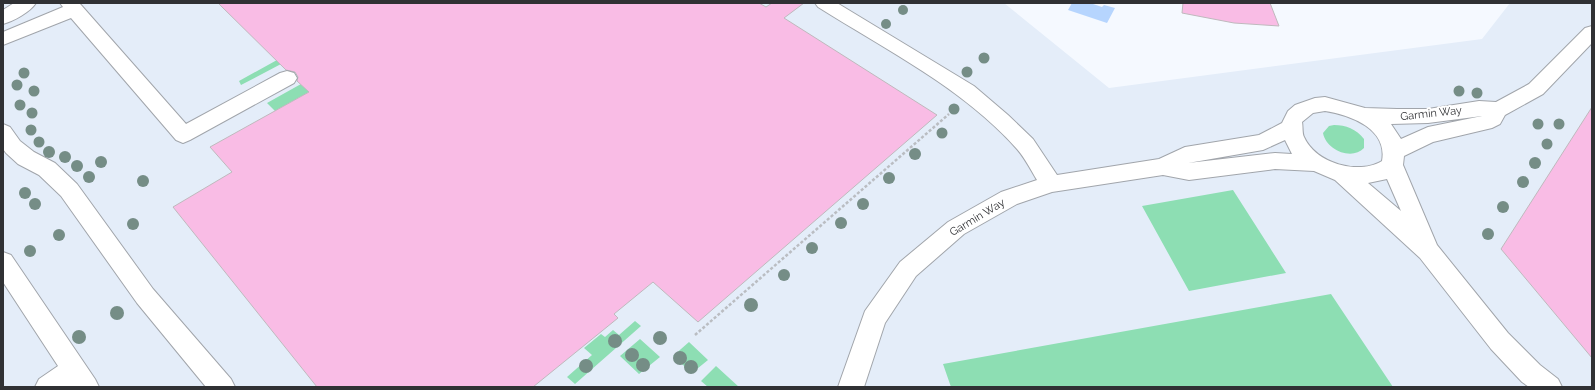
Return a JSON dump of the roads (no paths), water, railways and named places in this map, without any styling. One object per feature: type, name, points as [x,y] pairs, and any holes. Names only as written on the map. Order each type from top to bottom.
[{"type":"street","points":[[3,18],[27,3]]},
{"type":"street","points":[[824,3],[967,91],[1001,120],[1026,145],[1052,184]]},
{"type":"street","points":[[3,39],[72,6],[183,135],[287,78]]},
{"type":"street","name":"Garmin Way","points":[[1163,167],[1185,155],[1263,142],[1291,127],[1296,115],[1301,110],[1316,105],[1335,105],[1365,115],[1397,117],[1428,116],[1479,108],[1497,110],[1507,106],[1536,89],[1592,32]]},
{"type":"street","name":"Garmin Way","points":[[851,387],[874,319],[908,269],[956,228],[1009,198],[1052,184],[1163,167],[1189,172],[1275,161],[1316,163],[1343,174],[1370,176],[1386,170],[1393,158],[1428,135],[1485,123],[1493,119],[1497,110]]},
{"type":"street","name":"Garmin Way","points":[[1365,115],[1382,128],[1388,136],[1393,158]]},
{"type":"street","name":"Garmin Way","points":[[1291,127],[1298,145],[1316,163]]},
{"type":"street","points":[[3,132],[13,147],[26,158],[47,169],[69,190],[145,296],[211,383]]},
{"type":"street","points":[[1393,158],[1429,252]]},
{"type":"street","points":[[1343,174],[1429,252],[1495,334],[1522,364],[1549,387]]},
{"type":"street","points":[[3,262],[80,378],[48,387]]},
{"type":"water","points":[[1072,3],[1090,3],[1102,7],[1104,5],[1115,8],[1107,23],[1068,10]]}]
